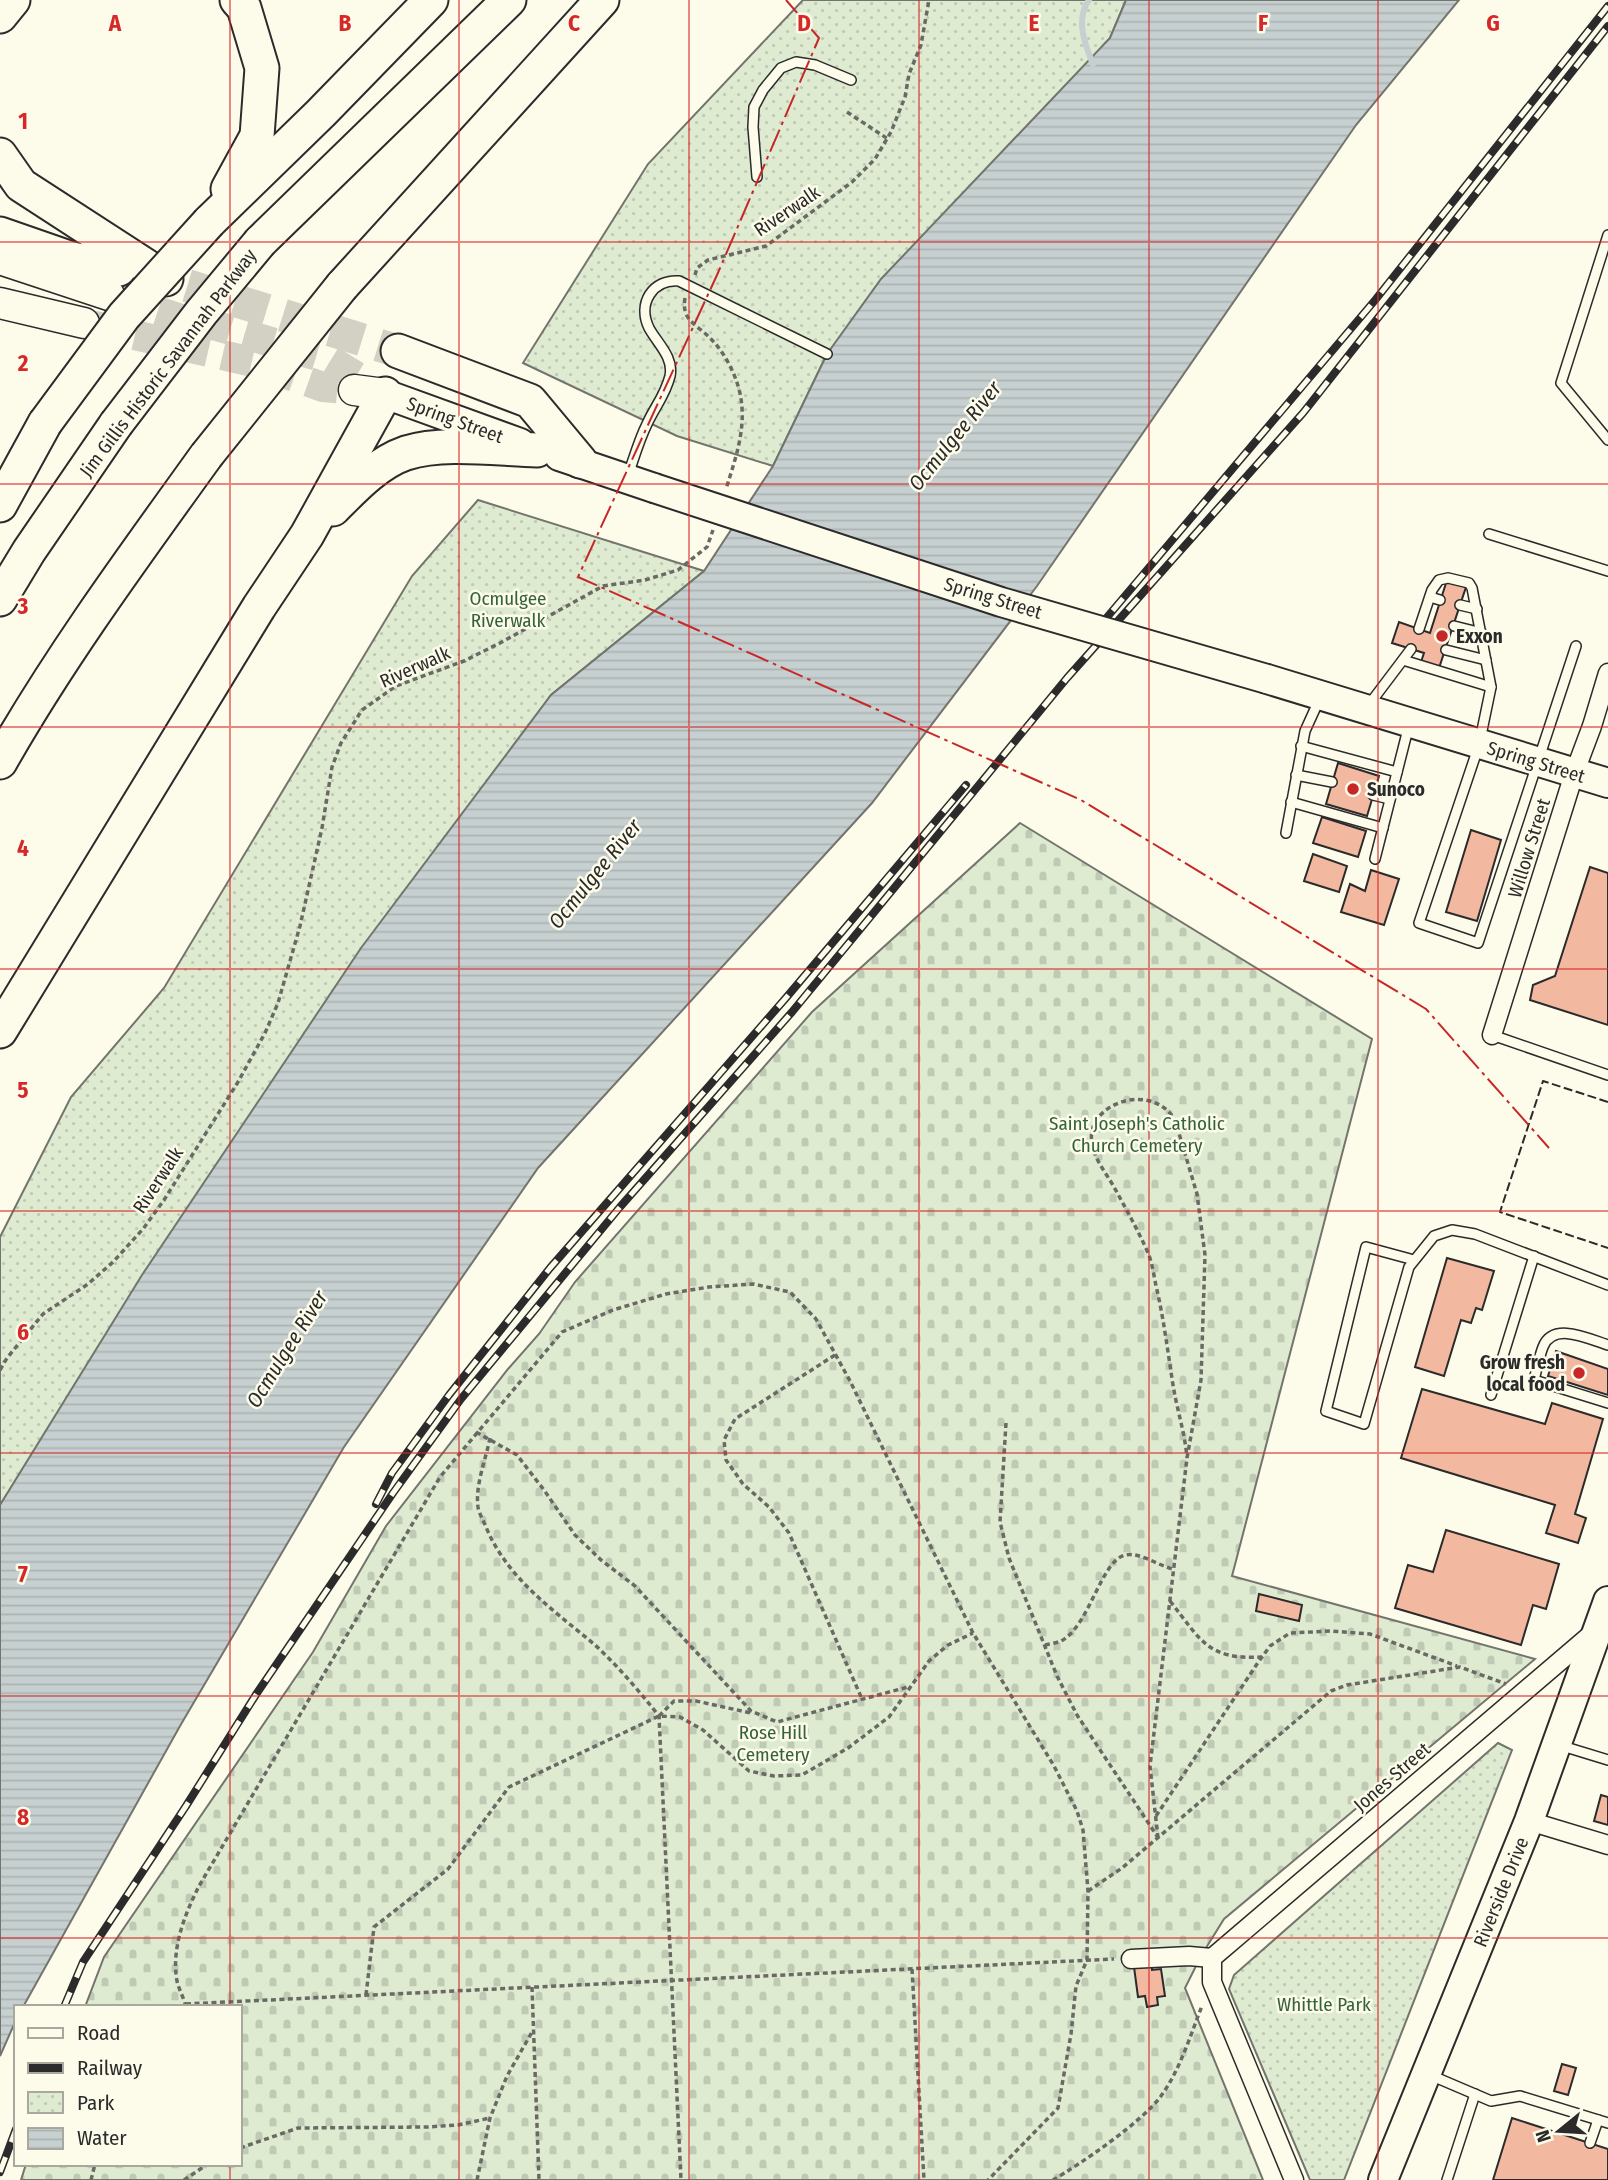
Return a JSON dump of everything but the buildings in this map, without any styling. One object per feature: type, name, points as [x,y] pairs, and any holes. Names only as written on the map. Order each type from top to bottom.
[{"type":"highway","points":[[0,16],[13,0]]},
{"type":"highway","points":[[209,222],[257,136],[262,68],[244,8],[237,0]]},
{"type":"highway","points":[[0,505],[46,423],[124,316],[209,222],[330,104],[431,0]]},
{"type":"highway","name":"Jim Gillis Historic Savannah Parkway","points":[[0,599],[29,551],[116,424],[201,313],[260,242],[509,0]]},
{"type":"highway","points":[[0,762],[36,699],[108,591],[206,456],[342,286],[602,0]]},
{"type":"highway","points":[[0,155],[21,185],[166,279]]},
{"type":"highway","points":[[0,234],[72,259],[114,282]]},
{"type":"highway","points":[[0,260],[114,282]]},
{"type":"highway","points":[[0,303],[84,323]]},
{"type":"highway","points":[[398,351],[530,401],[580,461]]},
{"type":"highway","points":[[0,1031],[259,607],[306,535],[366,388]]},
{"type":"highway","points":[[306,535],[361,481],[388,462],[407,453],[432,449],[537,450]]},
{"type":"main road","name":"Spring Street","points":[[366,388],[537,450],[580,461],[626,480],[1001,602],[1267,678],[1608,783]]},
{"type":"main road","name":"Riverside Drive","points":[[1383,2180],[1529,1821],[1608,1601]]},
{"type":"street","name":"Willow Street","points":[[1492,1035],[1608,673]]},
{"type":"street","name":"Jones Street","points":[[1212,1958],[1600,1628]]},
{"type":"street","points":[[1529,1821],[1608,1845]]},
{"type":"street","points":[[1131,1959],[1189,1956],[1212,1958],[1212,1982],[1294,2180]]},
{"type":"lane","points":[[757,177],[754,107],[763,90],[781,68],[796,62],[815,65],[852,80]]},
{"type":"lane","points":[[1608,234],[1561,383],[1608,440]]},
{"type":"lane","points":[[626,480],[647,422],[663,398],[671,372],[662,344],[649,328],[645,312],[654,287],[667,280],[679,281],[827,354]]},
{"type":"lane","points":[[1489,534],[1608,571]]},
{"type":"lane","points":[[1419,629],[1439,580],[1448,578],[1469,583],[1477,609],[1491,687],[1479,745],[1419,923],[1478,943],[1576,646]]},
{"type":"lane","points":[[1430,597],[1440,600]]},
{"type":"lane","points":[[1460,605],[1477,609]]},
{"type":"lane","points":[[1423,617],[1433,620]]},
{"type":"lane","points":[[1454,626],[1482,633]]},
{"type":"lane","points":[[1367,708],[1411,649]]},
{"type":"lane","points":[[1446,650],[1486,660]]},
{"type":"lane","points":[[1402,660],[1491,687]]},
{"type":"lane","points":[[1286,833],[1301,746],[1321,696]]},
{"type":"lane","points":[[1375,859],[1409,723]]},
{"type":"lane","points":[[1301,746],[1397,772]]},
{"type":"lane","points":[[1296,775],[1332,782]]},
{"type":"lane","points":[[1373,795],[1390,799]]},
{"type":"lane","points":[[1291,803],[1383,828]]},
{"type":"lane","points":[[1492,1035],[1608,1075]]},
{"type":"lane","points":[[1414,1260],[1366,1247],[1326,1411],[1364,1424],[1409,1267],[1434,1236],[1452,1230],[1475,1234],[1608,1285]]},
{"type":"lane","points":[[1491,1395],[1534,1256]]},
{"type":"lane","points":[[1608,1345],[1565,1332],[1550,1336],[1543,1344],[1534,1380],[1608,1404]]},
{"type":"lane","points":[[1558,1744],[1608,1760]]},
{"type":"lane","points":[[1426,2074],[1491,2101],[1520,2096],[1608,2123]]},
{"type":"lane","points":[[1447,2180],[1475,2094]]},
{"type":"lane","points":[[1590,2143],[1598,2120]]},
{"type":"path","name":"Riverwalk","points":[[690,286],[697,268],[708,260],[766,246],[852,182],[875,159],[888,139],[905,97],[909,74],[921,45],[929,0]]},
{"type":"path","points":[[848,112],[888,139]]},
{"type":"path","points":[[690,286],[684,305],[687,316],[712,339],[726,359],[736,379],[741,398],[743,422],[723,496]]},
{"type":"path","name":"Riverwalk","points":[[0,1370],[43,1314],[88,1284],[113,1262],[143,1229],[164,1200],[265,1033],[281,994],[311,876],[332,766],[341,743],[362,710],[396,687],[488,649],[603,586],[645,580],[678,570],[707,547],[715,522]]},
{"type":"path","points":[[1158,1838],[1150,1766],[1186,1458],[1200,1380],[1205,1255],[1197,1194],[1185,1145],[1169,1110],[1144,1098],[1132,1099],[1118,1102],[1100,1118],[1094,1128],[1092,1144],[1100,1165],[1133,1220],[1150,1257],[1165,1324],[1178,1410],[1185,1434],[1186,1458]]},
{"type":"path","points":[[186,2005],[177,1980],[177,1948],[186,1914],[199,1886],[440,1477],[476,1432],[562,1332],[613,1310],[666,1294],[753,1284],[790,1292],[816,1319],[973,1633],[1054,1766],[1077,1811],[1083,1830],[1088,1891],[1087,1960],[1076,1986],[1058,2108],[988,2180]]},
{"type":"path","points":[[835,1355],[735,1419],[724,1440],[726,1460],[743,1484],[769,1507],[789,1533],[862,1699]]},
{"type":"path","points":[[1006,1423],[1000,1522],[1009,1558],[1057,1676],[1077,1715],[1158,1838]]},
{"type":"path","points":[[476,1432],[517,1455],[575,1535],[601,1560],[635,1586],[751,1711],[777,1722],[910,1687]]},
{"type":"path","points":[[490,1438],[478,1493],[478,1509],[492,1543],[529,1589],[594,1645],[635,1686],[659,1716],[681,2180]]},
{"type":"path","points":[[1045,1646],[1061,1641],[1074,1631],[1087,1612],[1105,1574],[1117,1559],[1126,1555],[1137,1556],[1173,1570]]},
{"type":"path","points":[[1170,1601],[1198,1636],[1215,1652],[1242,1658],[1262,1657]]},
{"type":"path","points":[[1154,1818],[1262,1657],[1270,1647],[1290,1633],[1331,1631],[1370,1634],[1524,1691]]},
{"type":"path","points":[[659,1716],[680,1717],[702,1731],[749,1771],[774,1776],[802,1775],[848,1748],[889,1717],[929,1661],[948,1645],[973,1633]]},
{"type":"path","points":[[1088,1891],[1122,1868],[1331,1691],[1347,1685],[1460,1667]]},
{"type":"path","points":[[366,1995],[374,1927],[448,1868],[509,1787],[659,1716],[674,1701],[696,1701],[761,1715]]},
{"type":"path","points":[[202,2005],[1131,1959]]},
{"type":"path","points":[[912,1968],[924,2180]]},
{"type":"path","points":[[1054,2180],[1149,2110],[1161,2096],[1171,2081],[1212,1982]]},
{"type":"path","points":[[532,1987],[539,2180]]},
{"type":"path","points":[[477,2180],[490,2118],[508,2076],[532,2032]]},
{"type":"path","points":[[242,2147],[298,2128],[428,2127],[458,2125],[490,2118]]},
{"type":"path","points":[[184,2180],[205,2166]]},
{"type":"green space","points":[[803,0],[1126,0],[1110,38],[827,354],[773,466],[677,436],[523,363],[648,164]]},
{"type":"green space","name":"Ocmulgee Riverwalk","points":[[478,500],[704,571],[551,695],[0,1505],[0,1237],[71,1097],[164,988],[412,576]]},
{"type":"green space","name":"Rose Hill Cemetery","points":[[1020,823],[1372,1039],[1232,1576],[1535,1659],[1224,1919],[1201,1956],[1185,1988],[1263,2180],[21,2180],[25,2166],[242,2166],[242,2005],[86,2005],[104,1957],[313,1652],[386,1526],[508,1369],[539,1334],[575,1282],[812,1012]]},
{"type":"green space","name":"Whittle Park","points":[[1498,1743],[1512,1750],[1344,2180],[1310,2180],[1229,1989],[1234,1975]]},
{"type":"water","name":"Ocmulgee River","points":[[1126,0],[1459,0],[1356,125],[1037,586],[872,803],[538,1168],[344,1447],[180,1726],[24,2005],[14,2005],[14,2024],[0,2056],[0,1505],[142,1275],[361,948],[551,695],[704,571],[773,466],[827,354],[881,279],[1110,38]]},
{"type":"waterway","points":[[1089,0],[1082,24],[1093,64]]},
{"type":"tunnel","points":[[139,273],[398,351]]},
{"type":"tunnel","points":[[115,297],[184,320],[217,326],[328,359],[359,378]]},
{"type":"tunnel","points":[[91,325],[252,362],[323,387],[354,390]]},
{"type":"railway","points":[[1092,635],[1376,299],[1608,6]]},
{"type":"railway","points":[[65,2005],[83,1962],[257,1693],[393,1493],[461,1399],[620,1207],[792,1012],[1067,678],[1303,413],[1608,26]]},
{"type":"railway","points":[[376,1504],[392,1473],[449,1395],[550,1268],[785,999],[966,785]]},
{"type":"railway","points":[[0,2172],[14,2134]]},
{"type":"fence","points":[[1608,1102],[1543,1081],[1500,1212],[1608,1248]]},
{"type":"power","points":[[786,0],[819,38],[717,275],[578,577],[1081,800],[1426,1009],[1549,1148]]},
{"type":"place","name":"Exxon","points":[[1442,636]]},
{"type":"place","name":"Sunoco","points":[[1353,789]]},
{"type":"place","name":"Grow fresh local food","points":[[1579,1373]]},
{"type":"park label","name":"Saint Joseph's Catholic Church Cemetery","points":[[1137,1134]]}]
